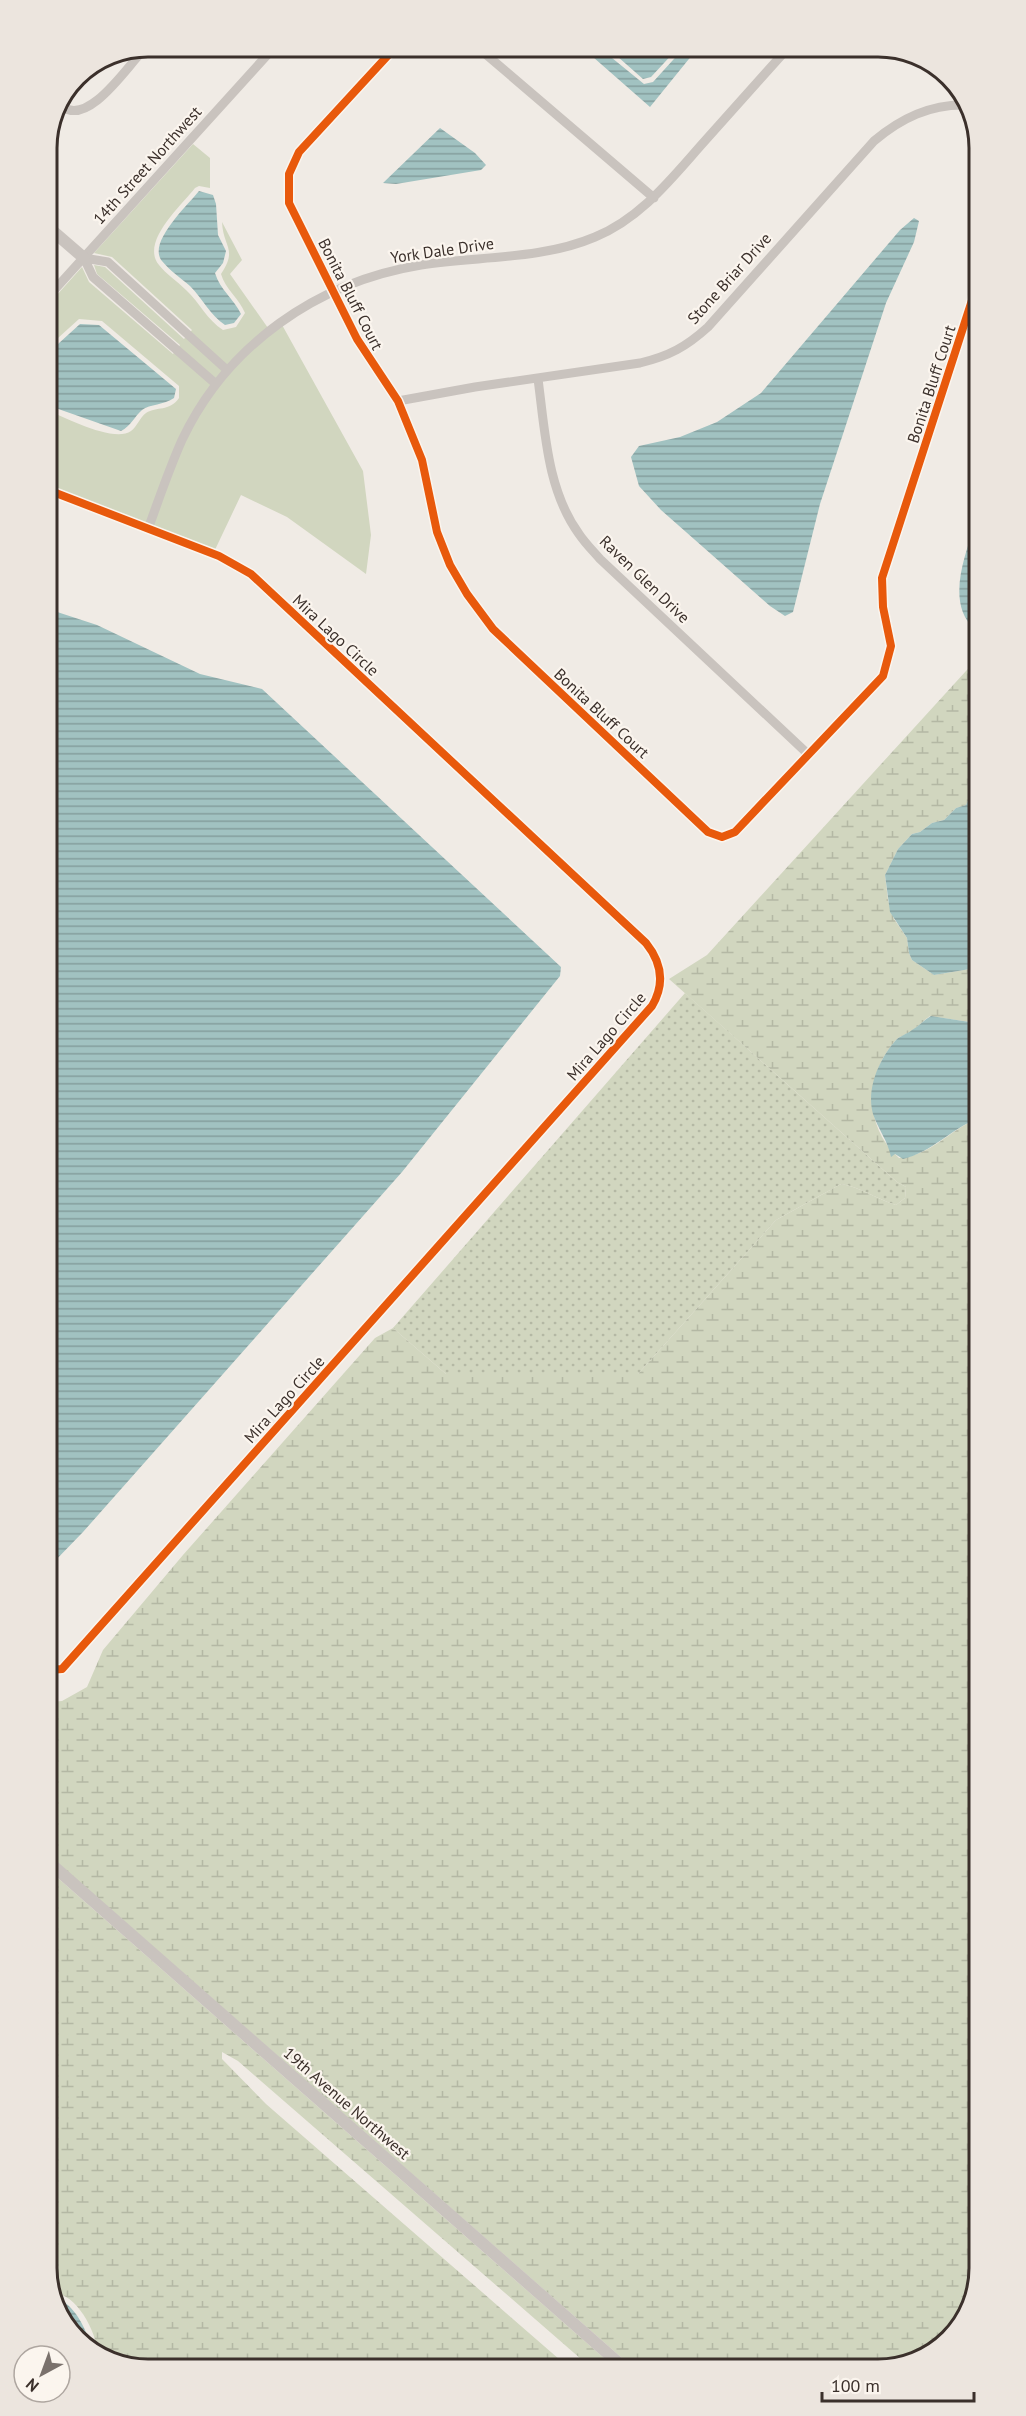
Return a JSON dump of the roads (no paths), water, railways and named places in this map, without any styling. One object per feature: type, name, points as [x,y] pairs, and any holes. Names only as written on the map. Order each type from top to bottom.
[{"type":"street","name":"14th Street Northwest","points":[[57,287],[265,57]]},
{"type":"street","name":"Bonita Bluff Court","points":[[386,57],[298,152],[289,174],[289,203],[357,339],[398,401],[422,460],[437,532],[450,565],[466,594],[493,629],[708,832],[722,837],[735,832],[883,676],[889,661],[891,646],[883,608],[882,578],[969,310]]},
{"type":"street","points":[[489,57],[654,198]]},
{"type":"street","name":"York Dale Drive","points":[[148,529],[183,439],[216,384],[259,338],[299,309],[333,291],[383,274],[420,265],[568,246],[595,237],[626,221],[654,198],[780,57]]},
{"type":"street","points":[[66,109],[82,110],[95,104],[136,58]]},
{"type":"street","name":"Stone Briar Drive","points":[[398,401],[662,358],[690,344],[708,327],[874,141],[891,126],[915,114],[946,105],[958,105]]},
{"type":"street","points":[[57,235],[84,258],[93,277],[216,384]]},
{"type":"street","points":[[84,258],[108,262],[228,370]]},
{"type":"street","name":"Raven Glen Drive","points":[[538,379],[548,452],[555,482],[578,533],[600,559],[809,755]]},
{"type":"street","name":"Mira Lago Circle","points":[[57,494],[219,556],[251,574],[646,944],[657,961],[661,981],[659,993],[651,1006],[62,1669],[57,1669]]},
{"type":"street","name":"19th Avenue Northwest","points":[[57,1869],[614,2359]]},
{"type":"water","points":[[593,57],[611,57],[644,84],[653,82],[676,57],[691,57],[650,107]]},
{"type":"water","points":[[618,57],[670,57],[651,77],[643,79]]},
{"type":"water","points":[[440,128],[475,153],[486,165],[481,170],[396,184],[383,183]]},
{"type":"water","points":[[199,191],[213,195],[216,204],[218,235],[226,251],[223,263],[215,273],[241,314],[234,323],[225,325],[220,321],[190,286],[165,265],[159,253],[160,245],[170,225]]},
{"type":"water","points":[[914,218],[919,221],[914,242],[886,303],[820,504],[793,612],[785,616],[770,606],[661,510],[639,486],[631,457],[639,446],[680,437],[717,422],[761,393],[900,230]]},
{"type":"water","points":[[80,324],[99,325],[176,389],[174,398],[142,410],[121,431],[57,409],[57,345]]},
{"type":"water","points":[[969,543],[969,622],[961,607],[959,594]]},
{"type":"water","points":[[57,612],[97,625],[200,674],[262,689],[561,967],[560,976],[402,1172],[57,1559]]},
{"type":"water","points":[[969,798],[969,969],[934,975],[912,960],[907,938],[890,912],[885,875],[898,849],[912,834],[920,832],[932,823],[944,820],[956,808],[966,805]]},
{"type":"water","points":[[931,1016],[969,1022],[969,1123],[923,1151],[903,1159],[895,1154],[891,1157],[873,1114],[871,1095],[879,1065],[884,1056],[896,1040]]},
{"type":"water","points":[[64,2302],[74,2312],[86,2334],[69,2313]]}]
